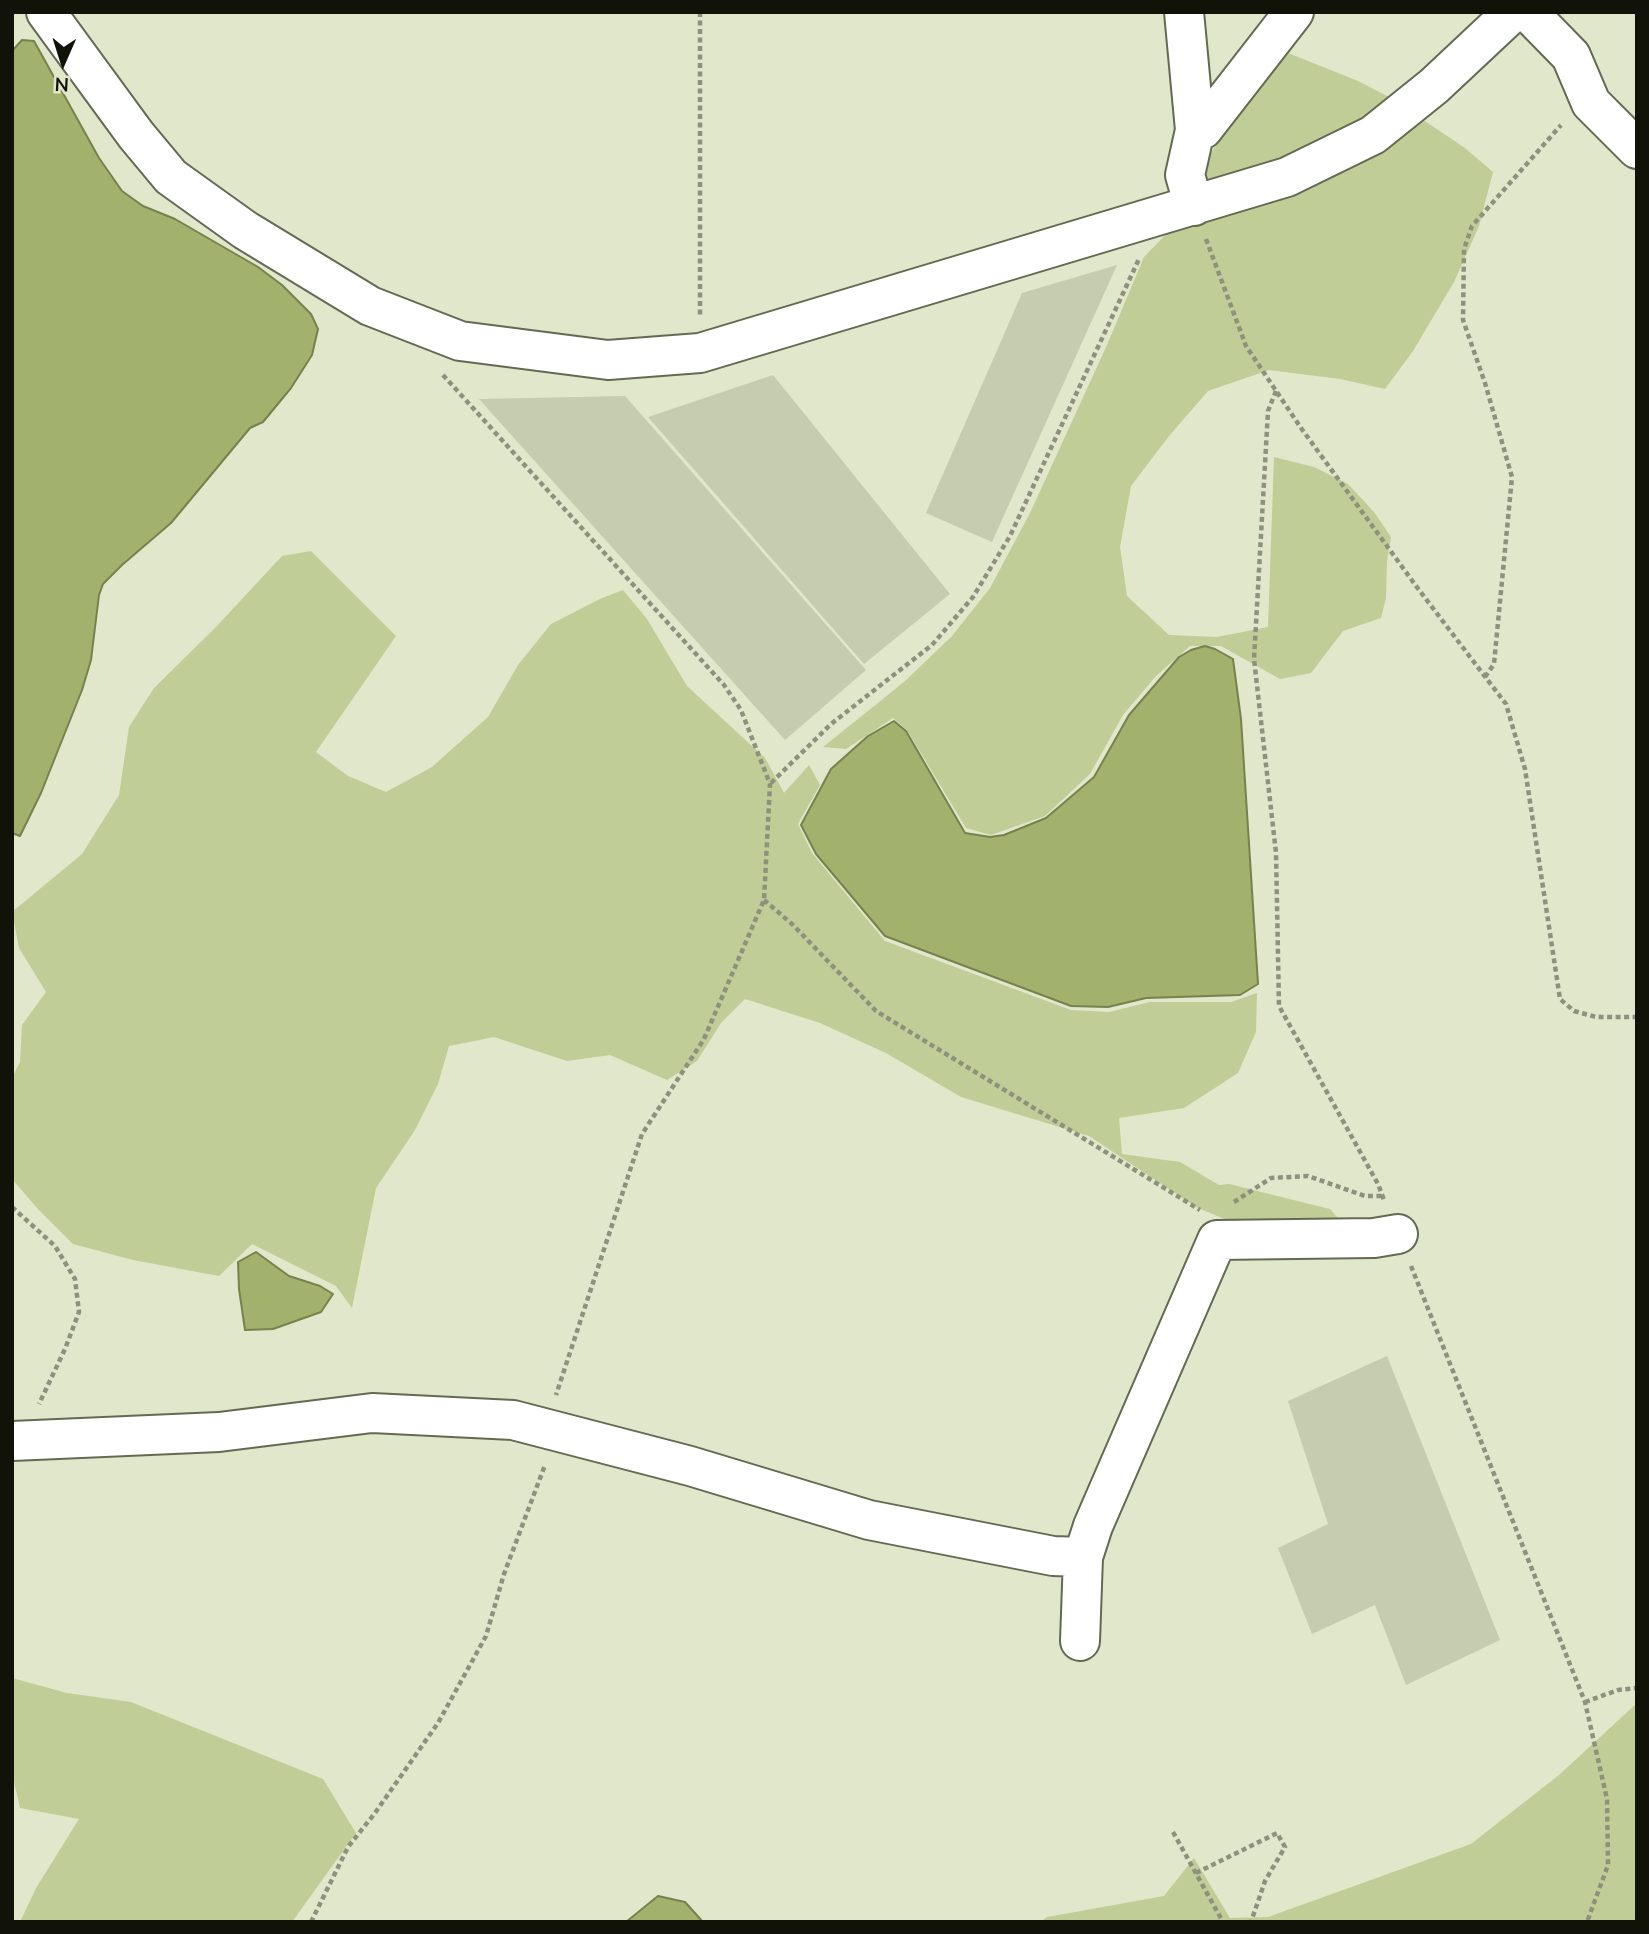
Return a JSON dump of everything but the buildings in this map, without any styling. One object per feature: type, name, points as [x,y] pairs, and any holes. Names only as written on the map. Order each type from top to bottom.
[{"type":"street","points":[[47,12],[136,135],[172,177],[245,230],[370,306],[460,341],[608,360],[700,353],[1287,177],[1373,135],[1434,86],[1513,12]]},
{"type":"street","points":[[1184,12],[1195,130],[1185,175],[1194,206]]},
{"type":"street","points":[[1195,130],[1203,129],[1294,12]]},
{"type":"street","points":[[1528,12],[1571,57],[1591,103],[1637,149]]},
{"type":"street","points":[[1080,1641],[1083,1557],[1093,1526],[1220,1232],[1374,1238],[1398,1234]]},
{"type":"street","points":[[22,1441],[219,1432],[372,1413],[513,1420],[690,1466],[869,1520],[1053,1556],[1083,1557]]},
{"type":"path","points":[[700,12],[700,353]]},
{"type":"path","points":[[1485,677],[1494,664],[1512,478],[1485,383],[1463,320],[1464,248],[1472,226],[1587,95]]},
{"type":"path","points":[[1194,206],[1246,346],[1403,569],[1506,704],[1525,769],[1560,999],[1574,1012],[1596,1017],[1637,1017]]},
{"type":"path","points":[[771,784],[831,724],[932,645],[974,597],[1010,536],[1146,243],[1144,221]]},
{"type":"path","points":[[311,1922],[348,1847],[438,1723],[486,1636],[642,1134],[704,1039],[764,900],[771,784],[741,710],[724,685],[421,351],[423,327]]},
{"type":"path","points":[[1276,391],[1268,411],[1254,659],[1276,853],[1279,1006],[1382,1196],[1585,1702],[1607,1799],[1608,1865],[1587,1922]]},
{"type":"path","points":[[764,900],[792,924],[876,1011],[1220,1232],[1233,1203],[1271,1178],[1308,1175],[1364,1196],[1382,1196]]},
{"type":"path","points":[[12,1207],[55,1246],[75,1279],[79,1312],[65,1349],[22,1441]]},
{"type":"path","points":[[1585,1702],[1618,1690],[1637,1688]]},
{"type":"path","points":[[1173,1832],[1223,1922]]},
{"type":"path","points":[[1196,1873],[1278,1833],[1285,1847],[1265,1881],[1251,1922]]},
{"type":"shaded area","points":[[22,40],[34,41],[99,158],[122,191],[143,206],[175,219],[258,267],[282,285],[311,314],[318,329],[312,355],[291,388],[263,422],[250,428],[171,523],[103,584],[99,595],[91,660],[82,690],[41,793],[20,836],[12,833],[12,51]]},
{"type":"shaded area","points":[[1283,51],[1358,81],[1389,97],[1465,148],[1493,172],[1479,226],[1454,282],[1413,351],[1385,389],[1340,379],[1269,370],[1208,391],[1131,486],[1120,547],[1127,596],[1169,635],[1217,637],[1268,627],[1274,457],[1314,467],[1348,484],[1374,512],[1391,537],[1386,598],[1381,618],[1343,631],[1311,673],[1280,679],[1221,646],[1190,646],[1156,676],[1123,715],[1090,774],[1045,816],[991,835],[966,828],[907,730],[893,718],[846,749],[823,747],[904,682],[952,636],[990,588],[1030,513],[1144,257],[1175,225],[1194,177]]},
{"type":"shaded area","points":[[311,551],[396,636],[316,752],[348,776],[386,792],[432,767],[488,717],[518,665],[551,624],[623,590],[647,619],[687,686],[765,758],[784,793],[809,765],[820,785],[798,824],[812,853],[885,941],[1071,1010],[1109,1012],[1150,1002],[1231,1002],[1257,993],[1256,1032],[1238,1073],[1184,1108],[1119,1118],[1122,1154],[1180,1162],[1219,1185],[1229,1184],[1330,1209],[1343,1224],[1241,1226],[1196,1207],[1089,1136],[961,1097],[886,1053],[820,1023],[745,999],[721,1023],[697,1061],[667,1080],[610,1055],[567,1061],[494,1037],[449,1046],[438,1084],[415,1130],[376,1188],[352,1308],[336,1286],[252,1244],[219,1276],[133,1260],[73,1244],[12,1179],[12,1078],[20,1062],[22,1025],[46,992],[19,948],[12,912],[82,854],[119,795],[129,727],[154,688],[282,556]]},
{"type":"shaded area","points":[[1205,646],[1233,659],[1241,719],[1258,984],[1240,995],[1146,998],[1108,1007],[1071,1006],[885,936],[816,854],[801,825],[831,769],[868,736],[894,721],[906,731],[965,833],[990,837],[1004,835],[1046,818],[1094,777],[1129,715],[1179,657]]},
{"type":"shaded area","points":[[256,1252],[289,1276],[320,1286],[333,1294],[321,1312],[273,1329],[245,1330],[238,1262]]},
{"type":"shaded area","points":[[12,1678],[67,1693],[131,1702],[323,1779],[356,1833],[292,1922],[20,1922],[36,1888],[79,1819],[20,1808],[12,1773]]},
{"type":"shaded area","points":[[1637,1703],[1637,1922],[1040,1922],[1047,1917],[1164,1896],[1194,1858],[1230,1918],[1268,1917],[1471,1844],[1559,1775]]},
{"type":"shaded area","points":[[658,1896],[685,1902],[703,1922],[626,1922]]}]
